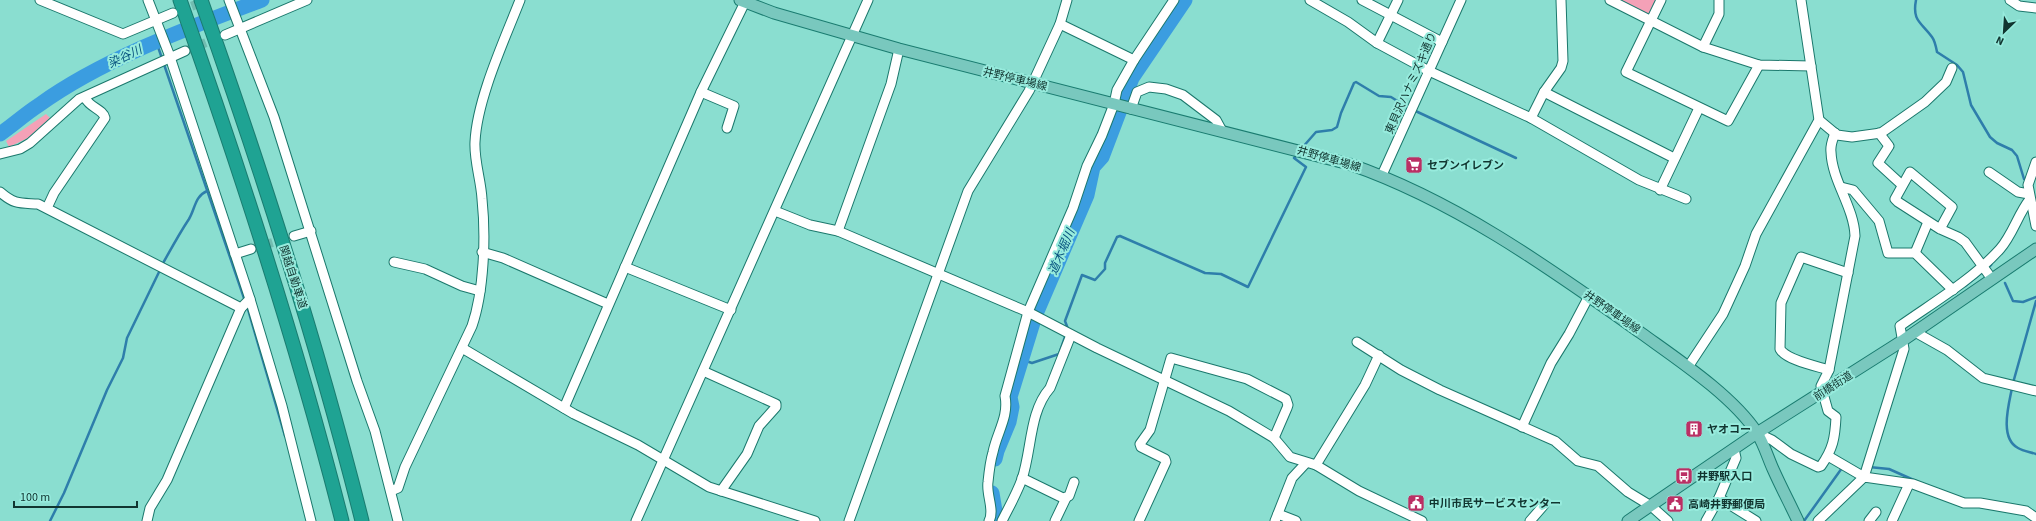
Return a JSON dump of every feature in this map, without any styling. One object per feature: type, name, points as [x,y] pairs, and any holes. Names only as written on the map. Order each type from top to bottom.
[{"type":"highway","points":[[179,14],[180,0]]},
{"type":"highway","name":"関越自動車道","points":[[202,4],[219,36],[258,167],[309,328],[362,521]]},
{"type":"highway","name":"関越自動車道","points":[[179,14],[190,47],[240,172],[290,330],[342,521]]},
{"type":"main road","name":"井野停車場線","points":[[742,1],[898,49],[1349,164],[1382,176],[1435,200],[1470,219],[1589,296],[1688,367],[1738,410],[1757,434],[1798,521]]},
{"type":"main road","name":"前橋街道","points":[[1628,521],[1734,449],[1915,332],[2036,249]]},
{"type":"street","points":[[40,0],[123,34],[179,14]]},
{"type":"street","points":[[148,0],[158,22],[250,299],[282,406],[311,521]]},
{"type":"street","points":[[229,0],[274,117],[311,231],[357,381],[375,431],[398,521]]},
{"type":"street","points":[[219,36],[308,0]]},
{"type":"street","points":[[391,492],[398,488],[405,467],[462,348],[477,311],[480,291],[483,208],[475,150],[477,127],[498,57],[520,0]]},
{"type":"street","points":[[636,521],[868,0]]},
{"type":"street","points":[[848,521],[968,191],[1033,83],[1060,24],[1067,0]]},
{"type":"street","points":[[989,521],[992,516],[987,489],[993,451],[1003,424],[1007,406],[1005,396],[1028,312],[1073,208],[1088,166],[1114,104],[1117,90],[1134,60],[1174,0]]},
{"type":"street","points":[[1310,0],[1348,22],[1378,43],[1429,70],[1531,118],[1609,164],[1660,190],[1686,199]]},
{"type":"street","points":[[1362,0],[1442,42]]},
{"type":"street","points":[[1378,43],[1398,0]]},
{"type":"street","name":"東貝沢ハナミズキ通り","points":[[1382,176],[1461,0]]},
{"type":"street","points":[[1531,118],[1544,92],[1561,68],[1563,61],[1561,0]]},
{"type":"street","points":[[1610,0],[1703,47],[1759,65],[1811,66]]},
{"type":"street","points":[[1661,0],[1626,72],[1728,122],[1759,65]]},
{"type":"street","points":[[1703,47],[1719,14],[1719,0]]},
{"type":"street","points":[[1688,367],[1723,314],[1745,266],[1756,234],[1819,120],[1801,0]]},
{"type":"street","points":[[2010,0],[2019,6],[2036,8]]},
{"type":"street","points":[[564,408],[608,304],[742,1]]},
{"type":"street","points":[[1060,24],[1134,60]]},
{"type":"street","points":[[0,154],[20,148],[30,143],[64,111],[85,96],[190,47]]},
{"type":"street","points":[[838,231],[891,84],[898,49]]},
{"type":"street","points":[[1819,120],[1835,133],[1852,137],[1879,133],[1925,102],[1946,82],[1952,68]]},
{"type":"street","points":[[1131,109],[1138,92],[1149,87],[1166,89],[1183,95],[1216,120],[1222,131]]},
{"type":"street","points":[[701,92],[734,106],[727,128]]},
{"type":"street","points":[[1544,92],[1674,158]]},
{"type":"street","points":[[47,208],[54,193],[105,118],[103,114],[88,103],[85,96]]},
{"type":"street","points":[[1660,190],[1674,158],[1700,108]]},
{"type":"street","points":[[1757,434],[1772,440],[1791,454],[1818,466],[1821,466],[1828,456],[1835,438],[1836,417],[1828,411],[1824,392],[1821,386],[1829,370],[1855,236],[1854,224],[1831,152],[1835,133]]},
{"type":"street","points":[[1879,133],[1889,146],[1878,163],[1902,185]]},
{"type":"street","points":[[2036,162],[2028,185],[2036,226]]},
{"type":"street","points":[[1940,229],[1952,207],[1910,172],[1895,199],[1928,222],[1940,229],[1951,233],[1965,242],[1992,279]]},
{"type":"street","points":[[1989,172],[2018,192],[2030,196]]},
{"type":"street","points":[[1841,187],[1853,190],[1879,221],[1888,253],[1915,253],[1953,290]]},
{"type":"street","points":[[0,192],[21,204],[38,204],[47,208],[241,308]]},
{"type":"street","points":[[1818,521],[1864,477],[1904,349],[1900,326],[1953,290],[1983,266],[2008,238],[2030,196]]},
{"type":"street","points":[[775,211],[810,226],[838,231],[1028,312],[1071,335],[1229,411],[1274,438],[1290,457],[1316,466],[1358,491],[1422,521]]},
{"type":"street","points":[[1915,253],[1928,222]]},
{"type":"street","points":[[294,236],[311,231]]},
{"type":"street","points":[[235,254],[251,249]]},
{"type":"street","points":[[482,252],[503,258],[608,304]]},
{"type":"street","points":[[1829,370],[1800,362],[1783,354],[1780,349],[1780,302],[1801,257],[1848,273]]},
{"type":"street","points":[[394,262],[425,269],[462,286],[480,291]]},
{"type":"street","points":[[625,267],[731,310]]},
{"type":"street","points":[[1522,427],[1551,363],[1570,334],[1589,296]]},
{"type":"street","points":[[147,521],[150,508],[167,480],[241,308],[250,299]]},
{"type":"street","points":[[1915,332],[1947,350],[1983,378],[2036,391]]},
{"type":"street","points":[[1002,521],[1022,478],[1036,414],[1045,394],[1050,388],[1071,335]]},
{"type":"street","points":[[1357,342],[1401,370],[1440,390],[1555,441],[1578,461],[1598,466],[1628,492],[1652,506],[1668,521]]},
{"type":"street","points":[[462,348],[564,408],[638,446],[709,487],[815,521]]},
{"type":"street","points":[[1316,466],[1365,384],[1379,355]]},
{"type":"street","points":[[1139,521],[1166,462],[1165,459],[1141,447],[1140,444],[1150,430],[1163,380],[1171,358],[1253,382],[1287,401],[1287,408],[1274,438]]},
{"type":"street","points":[[703,371],[776,404],[776,407],[759,426],[747,454],[721,491]]},
{"type":"street","points":[[1706,521],[1719,498],[1736,458],[1734,449]]},
{"type":"street","points":[[1828,456],[1864,477],[1909,484],[1964,503],[1980,503],[2026,511],[2036,518]]},
{"type":"street","points":[[1296,521],[1277,517],[1292,478],[1306,463]]},
{"type":"street","points":[[1022,478],[1066,498]]},
{"type":"street","points":[[1055,521],[1066,498],[1069,496],[1074,482]]},
{"type":"street","points":[[1892,521],[1909,484]]},
{"type":"street","points":[[1719,498],[1756,521]]},
{"type":"street","points":[[1530,521],[1544,505]]},
{"type":"street","points":[[1869,521],[1876,512]]},
{"type":"shaded area","points":[[1619,0],[1658,0],[1651,14],[1648,14]]},
{"type":"shaded area","points":[[46,114],[50,118],[28,138],[9,147],[6,141]]},
{"type":"waterway","name":"染谷川","points":[[0,134],[34,108],[90,73],[176,33],[262,0]]},
{"type":"waterway","name":"道木堀川","points":[[995,459],[1009,422],[1012,407],[1010,397],[1035,316],[1087,195],[1093,167],[1102,157],[1132,78],[1185,0]]},
{"type":"waterway","points":[[1916,0],[1915,13],[1918,21],[1933,39],[1937,52],[1957,65],[1963,72],[1971,105],[1990,137],[1997,143],[2012,150],[2017,156],[2024,179]]},
{"type":"waterway","points":[[156,41],[245,301]]},
{"type":"waterway","points":[[1302,148],[1316,132],[1332,130],[1337,127],[1341,113],[1354,83],[1356,82],[1379,96],[1391,97],[1407,107],[1516,158]]},
{"type":"waterway","points":[[1068,329],[1065,321],[1082,275],[1095,280],[1105,269],[1105,263],[1117,237],[1120,236],[1205,273],[1221,274],[1248,287],[1306,167],[1294,158],[1298,154]]},
{"type":"waterway","points":[[162,265],[189,219],[198,199],[207,191]]},
{"type":"waterway","points":[[1965,286],[1991,265],[1992,262]]},
{"type":"waterway","points":[[50,521],[64,493],[107,390],[123,358],[127,338],[160,270]]},
{"type":"waterway","points":[[2005,283],[2013,301],[2023,302],[2036,297]]},
{"type":"waterway","points":[[2013,383],[2036,301]]},
{"type":"waterway","points":[[247,306],[285,436]]},
{"type":"waterway","points":[[1020,359],[1032,363],[1059,354],[1066,334]]},
{"type":"waterway","points":[[2012,388],[2007,420],[2009,437],[2012,443],[2018,448],[2036,454]]},
{"type":"waterway","points":[[1869,467],[1889,469],[1916,481]]},
{"type":"waterway","points":[[1804,521],[1842,468]]},
{"type":"waterway","name":"道木堀川","points":[[992,493],[996,517],[994,521]]},
{"type":"tunnel","points":[[179,11],[208,0]]},
{"type":"tunnel","points":[[185,51],[220,37]]},
{"type":"tunnel","points":[[251,249],[294,236]]},
{"type":"place","name":"セブンイレブン","points":[[1414,165]]},
{"type":"place","name":"ヤオコー","points":[[1694,429]]},
{"type":"place","name":"井野駅入口","points":[[1684,476]]},
{"type":"place","name":"中川市民サービスセンター","points":[[1416,503]]},
{"type":"place","name":"高崎井野郵便局","points":[[1675,504]]}]
